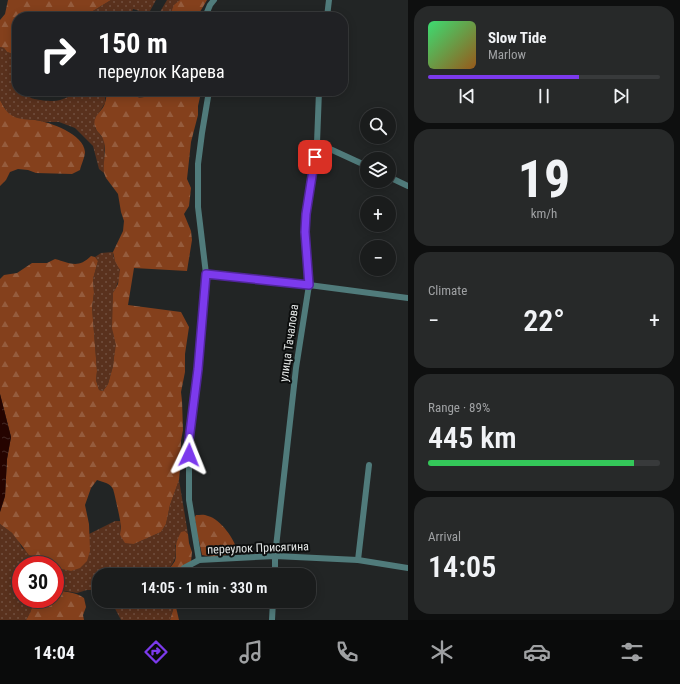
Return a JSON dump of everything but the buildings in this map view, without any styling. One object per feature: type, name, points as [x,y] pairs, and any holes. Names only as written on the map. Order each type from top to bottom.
[{"type":"street","points":[[207,12],[210,4],[214,0]]},
{"type":"street","points":[[328,12],[329,0]]},
{"type":"street","points":[[199,560],[188,500],[189,440],[198,369],[206,274],[198,207],[198,164],[208,96]]},
{"type":"street","name":"улица Тачалова","points":[[275,568],[296,368],[309,285],[305,232],[306,214],[317,143],[319,96]]},
{"type":"street","points":[[317,143],[360,163]]},
{"type":"street","points":[[396,180],[408,186]]},
{"type":"street","points":[[206,274],[309,285],[408,298]]},
{"type":"street","points":[[358,560],[370,465]]},
{"type":"street","name":"переулок Присягина","points":[[184,568],[199,560],[276,556],[358,560],[408,568]]},
{"type":"street","points":[[272,620],[273,608]]},
{"type":"shaded area","points":[[111,0],[156,0],[148,12],[133,9],[132,12],[91,12]]},
{"type":"shaded area","points":[[167,0],[180,0],[171,12],[160,12]]},
{"type":"shaded area","points":[[0,47],[12,54],[12,96],[29,96],[46,101],[57,101],[71,96],[106,96],[105,103],[95,119],[95,128],[104,140],[104,173],[99,169],[93,146],[75,128],[59,122],[18,119],[9,115],[0,100]]},
{"type":"shaded area","points":[[137,96],[145,96],[144,97],[139,98]]},
{"type":"shaded area","points":[[113,252],[120,271],[113,297],[117,345],[108,384],[103,391],[99,390],[96,380],[97,371],[92,307],[94,293],[93,279],[98,261],[95,257],[101,253]]},
{"type":"shaded area","points":[[179,480],[188,534],[185,531],[175,546],[175,559],[170,568],[92,568],[92,590],[87,590],[77,593],[64,591],[64,558],[89,542],[89,534],[115,521],[121,521],[120,535],[134,544],[161,532],[166,524],[170,505]]},
{"type":"shaded area","points":[[0,524],[12,533],[22,548],[36,556],[12,556],[12,608],[32,608],[26,620],[0,620]]},
{"type":"shaded area","points":[[115,608],[173,608],[170,620],[121,620]]},
{"type":"green space","points":[[8,0],[111,0],[91,12],[12,12],[12,54],[0,47],[0,20],[5,14]]},
{"type":"green space","points":[[180,0],[207,0],[200,12],[171,12],[174,5]]},
{"type":"green space","points":[[106,96],[137,96],[139,98],[145,96],[200,97],[198,115],[191,142],[187,179],[191,188],[189,206],[184,214],[191,231],[192,240],[187,271],[134,268],[128,305],[181,312],[189,327],[185,354],[185,372],[181,392],[183,430],[179,480],[170,505],[166,524],[161,532],[134,544],[125,543],[120,535],[121,524],[113,489],[108,484],[97,480],[91,488],[85,505],[89,524],[90,551],[87,561],[80,568],[71,571],[64,569],[64,556],[29,555],[12,533],[0,524],[0,512],[5,496],[7,459],[11,437],[0,394],[0,279],[4,275],[17,273],[32,263],[47,263],[55,259],[78,264],[82,263],[91,256],[95,257],[98,261],[93,279],[94,293],[92,307],[97,371],[96,380],[99,390],[103,391],[108,384],[113,366],[116,345],[112,328],[113,293],[118,284],[120,270],[115,261],[113,252],[123,231],[124,221],[118,194],[104,173],[104,142],[95,125],[96,117],[104,106]]},
{"type":"green space","points":[[0,100],[9,114],[14,117],[49,123],[73,134],[83,146],[85,152],[80,170],[72,174],[36,173],[18,169],[10,172],[6,180],[0,186]]},
{"type":"green space","points":[[196,515],[206,515],[222,525],[230,535],[237,551],[234,554],[212,557],[202,555],[199,541],[195,533],[196,523],[194,519]]},
{"type":"green space","points":[[185,531],[188,534],[192,552],[191,562],[193,568],[170,568],[175,561],[176,545],[181,532]]},
{"type":"green space","points":[[64,591],[76,594],[84,598],[86,607],[83,615],[84,620],[26,620],[32,608],[64,608]]},
{"type":"green space","points":[[174,608],[176,608],[179,620],[170,620]]},
{"type":"water","points":[[0,394],[11,437],[7,459],[5,496],[0,512]]},
{"type":"route","points":[[189,455],[189,440],[198,369],[206,274],[309,285],[305,232],[306,214],[315,157]]}]
